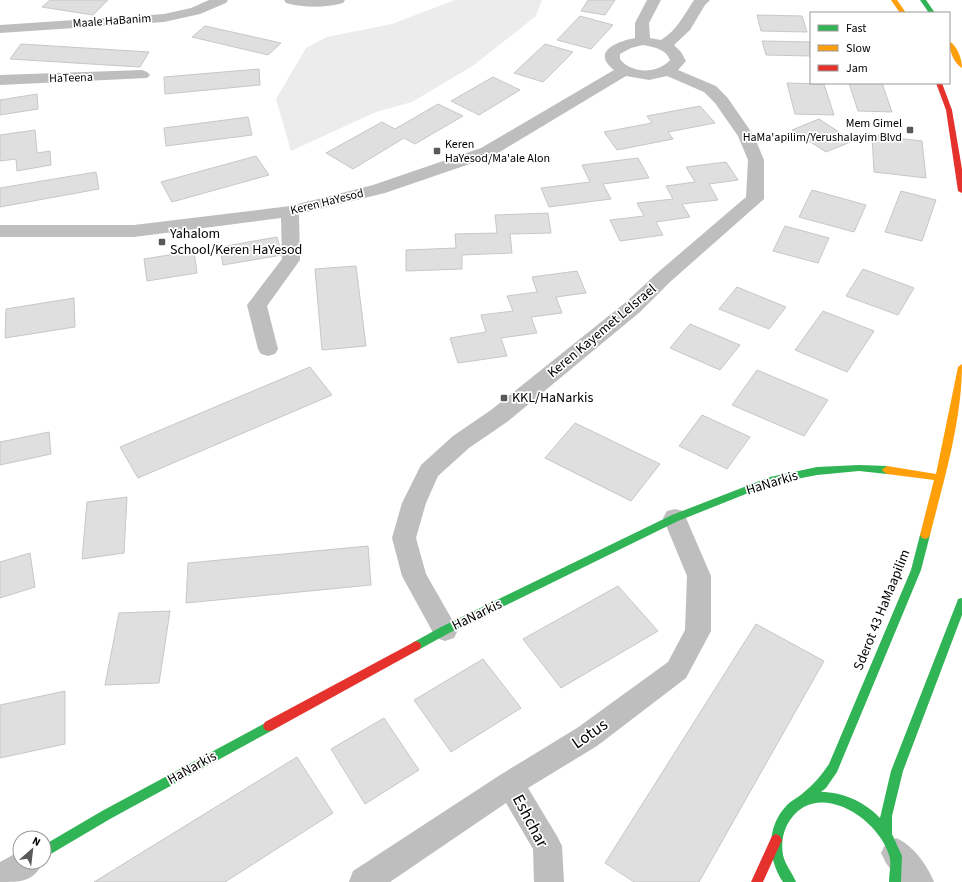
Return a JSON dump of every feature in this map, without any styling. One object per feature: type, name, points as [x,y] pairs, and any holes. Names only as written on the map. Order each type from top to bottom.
[{"type":"main road","points":[[894,0],[902,12]]},
{"type":"main road","points":[[923,0],[931,12]]},
{"type":"main road","points":[[950,45],[962,66]]},
{"type":"main road","points":[[939,84],[949,110],[962,191]]},
{"type":"main road","name":"Sderot 43 HaMaapilim","points":[[776,840],[780,823],[789,810],[803,801],[822,784],[833,768],[916,570],[940,478],[962,367]]},
{"type":"main road","name":"HaNarkis","points":[[52,847],[106,815],[445,630],[675,518],[770,481],[818,471],[859,468],[907,472],[940,478]]},
{"type":"main road","points":[[895,882],[898,873],[886,816],[897,771],[962,602]]},
{"type":"main road","points":[[803,801],[816,797],[831,797],[847,801],[876,819],[891,843]]},
{"type":"main road","points":[[757,882],[776,840]]},
{"type":"main road","points":[[776,840],[778,860],[790,882]]},
{"type":"street","name":"Maale HaBanim","points":[[0,30],[164,18],[195,10],[221,0]]},
{"type":"street","points":[[291,0],[315,3],[338,0]]},
{"type":"street","points":[[643,41],[642,23],[654,0]]},
{"type":"street","points":[[664,45],[684,30],[699,3],[703,0]]},
{"type":"street","points":[[643,41],[664,45],[672,50],[678,61],[675,66],[668,71],[647,74],[633,73],[617,65],[613,60],[613,54],[616,49],[623,45],[643,41]]},
{"type":"street","name":"Keren HaYesod","points":[[0,231],[134,231],[290,211],[379,189],[487,152],[625,70]]},
{"type":"street","name":"Keren Kayemet LeIsrael","points":[[445,630],[414,576],[404,538],[414,503],[430,471],[460,442],[499,416],[633,307],[663,278],[755,199],[756,160],[746,136],[721,100],[710,89],[668,71]]},
{"type":"street","name":"HaTeena","points":[[0,80],[142,75]]},
{"type":"street","points":[[268,349],[257,305],[291,260],[290,211]]},
{"type":"street","name":"Lotus","points":[[364,882],[510,784],[587,737],[677,670],[698,631],[699,576],[675,518]]},
{"type":"street","name":"Eshchar","points":[[510,784],[547,846],[549,882]]},
{"type":"street","points":[[891,843],[919,882]]},
{"type":"street","points":[[0,879],[15,870]]},
{"type":"shaded area","points":[[455,0],[542,0],[536,16],[474,65],[412,102],[376,112],[291,151],[276,99],[306,48],[327,37],[392,24]]},
{"type":"building","points":[[50,0],[108,0],[93,15],[42,7]]},
{"type":"building","points":[[588,0],[615,0],[605,15],[581,11]]},
{"type":"building","points":[[757,15],[802,16],[807,32],[761,31]]},
{"type":"building","points":[[580,16],[613,25],[591,49],[557,40]]},
{"type":"building","points":[[205,26],[281,43],[268,55],[192,37]]},
{"type":"building","points":[[762,41],[810,42],[810,56],[766,55]]},
{"type":"building","points":[[21,44],[149,52],[140,67],[10,59]]},
{"type":"building","points":[[545,44],[573,52],[543,82],[514,73]]},
{"type":"building","points":[[259,69],[260,85],[165,94],[164,77]]},
{"type":"building","points":[[493,77],[520,90],[479,115],[451,101]]},
{"type":"building","points":[[787,83],[824,84],[834,115],[795,114]]},
{"type":"building","points":[[849,84],[882,84],[892,112],[858,111]]},
{"type":"building","points":[[37,94],[38,109],[0,115],[0,100]]},
{"type":"building","points":[[438,104],[463,116],[415,144],[404,138],[353,169],[326,153],[382,122],[395,129]]},
{"type":"building","points":[[700,106],[715,123],[668,132],[673,139],[617,150],[604,132],[652,123],[647,116]]},
{"type":"building","points":[[248,117],[252,135],[166,146],[164,128]]},
{"type":"building","points":[[819,119],[853,141],[826,152],[792,130]]},
{"type":"building","points":[[35,130],[37,153],[50,151],[51,165],[17,171],[16,159],[0,161],[0,135]]},
{"type":"building","points":[[872,135],[922,141],[926,178],[874,172]]},
{"type":"building","points":[[256,156],[269,175],[172,202],[161,182]]},
{"type":"building","points":[[638,158],[649,178],[603,184],[611,199],[549,207],[541,188],[590,182],[582,165]]},
{"type":"building","points":[[726,162],[738,180],[709,184],[718,200],[682,204],[690,217],[656,222],[663,235],[620,241],[610,220],[644,216],[637,203],[673,199],[666,186],[695,182],[686,167]]},
{"type":"building","points":[[96,172],[99,189],[0,207],[0,188]]},
{"type":"building","points":[[812,190],[866,205],[854,232],[799,217]]},
{"type":"building","points":[[901,191],[936,200],[922,241],[885,232]]},
{"type":"building","points":[[548,213],[551,233],[510,234],[512,253],[462,255],[462,269],[406,271],[406,250],[456,248],[455,234],[497,233],[495,215]]},
{"type":"building","points":[[785,226],[829,238],[818,263],[773,251]]},
{"type":"building","points":[[277,237],[282,255],[223,265],[220,247]]},
{"type":"building","points":[[194,251],[197,273],[147,281],[144,259]]},
{"type":"building","points":[[356,266],[366,346],[322,350],[315,269]]},
{"type":"building","points":[[863,269],[914,288],[898,315],[846,296]]},
{"type":"building","points":[[577,271],[586,293],[556,297],[562,313],[531,317],[537,333],[501,338],[507,356],[458,363],[450,338],[486,332],[481,315],[513,311],[507,296],[537,292],[532,277]]},
{"type":"building","points":[[737,287],[786,307],[769,329],[719,309]]},
{"type":"building","points":[[74,298],[75,327],[5,338],[6,309]]},
{"type":"building","points":[[823,311],[874,331],[847,372],[795,350]]},
{"type":"building","points":[[690,324],[740,345],[720,370],[670,348]]},
{"type":"building","points":[[310,367],[332,395],[138,478],[120,447]]},
{"type":"building","points":[[757,370],[828,400],[804,436],[732,405]]},
{"type":"building","points":[[702,415],[750,437],[727,469],[679,446]]},
{"type":"building","points":[[575,423],[660,464],[631,501],[545,458]]},
{"type":"building","points":[[49,432],[51,454],[0,465],[0,442]]},
{"type":"building","points":[[127,497],[124,553],[82,559],[87,502]]},
{"type":"building","points":[[368,546],[371,585],[186,603],[188,563]]},
{"type":"building","points":[[30,553],[35,587],[0,598],[0,562]]},
{"type":"building","points":[[618,586],[658,631],[561,688],[523,639]]},
{"type":"building","points":[[170,611],[159,683],[105,685],[119,613]]},
{"type":"building","points":[[756,624],[824,661],[699,882],[634,882],[605,863]]},
{"type":"building","points":[[483,659],[521,708],[451,752],[414,700]]},
{"type":"building","points":[[65,691],[65,744],[0,758],[0,705]]},
{"type":"building","points":[[384,718],[419,770],[365,804],[331,749]]},
{"type":"building","points":[[297,757],[333,813],[225,882],[94,882]]},
{"type":"traffic: fast","points":[[923,0],[931,12]]},
{"type":"traffic: fast","points":[[416,646],[445,630],[675,518],[770,481],[817,471],[859,468],[887,470]]},
{"type":"traffic: fast","points":[[803,801],[822,784],[833,768],[916,570],[925,535]]},
{"type":"traffic: fast","points":[[887,832],[886,816],[897,771],[962,602]]},
{"type":"traffic: fast","points":[[52,847],[106,815],[269,726]]},
{"type":"traffic: fast","points":[[790,882],[781,868],[776,846],[777,838],[784,818],[795,806],[810,798],[830,798],[841,800],[852,804],[871,817],[887,835],[896,855],[895,882]]},
{"type":"traffic: slow","points":[[894,0],[902,12]]},
{"type":"traffic: slow","points":[[950,45],[962,66]]},
{"type":"traffic: slow","points":[[925,535],[943,464],[962,367]]},
{"type":"traffic: slow","points":[[887,470],[940,478]]},
{"type":"traffic: jam","points":[[939,84],[949,110],[962,191]]},
{"type":"traffic: jam","points":[[269,726],[416,646]]},
{"type":"traffic: jam","points":[[757,882],[776,840]]},
{"type":"place","name":"Mem Gimel HaMa'apilim/Yerushalayim Blvd","points":[[910,130]]},
{"type":"place","name":"Keren HaYesod/Ma'ale Alon","points":[[437,151]]},
{"type":"place","name":"Yahalom School/Keren HaYesod","points":[[162,242]]},
{"type":"place","name":"KKL/HaNarkis","points":[[504,398]]}]
